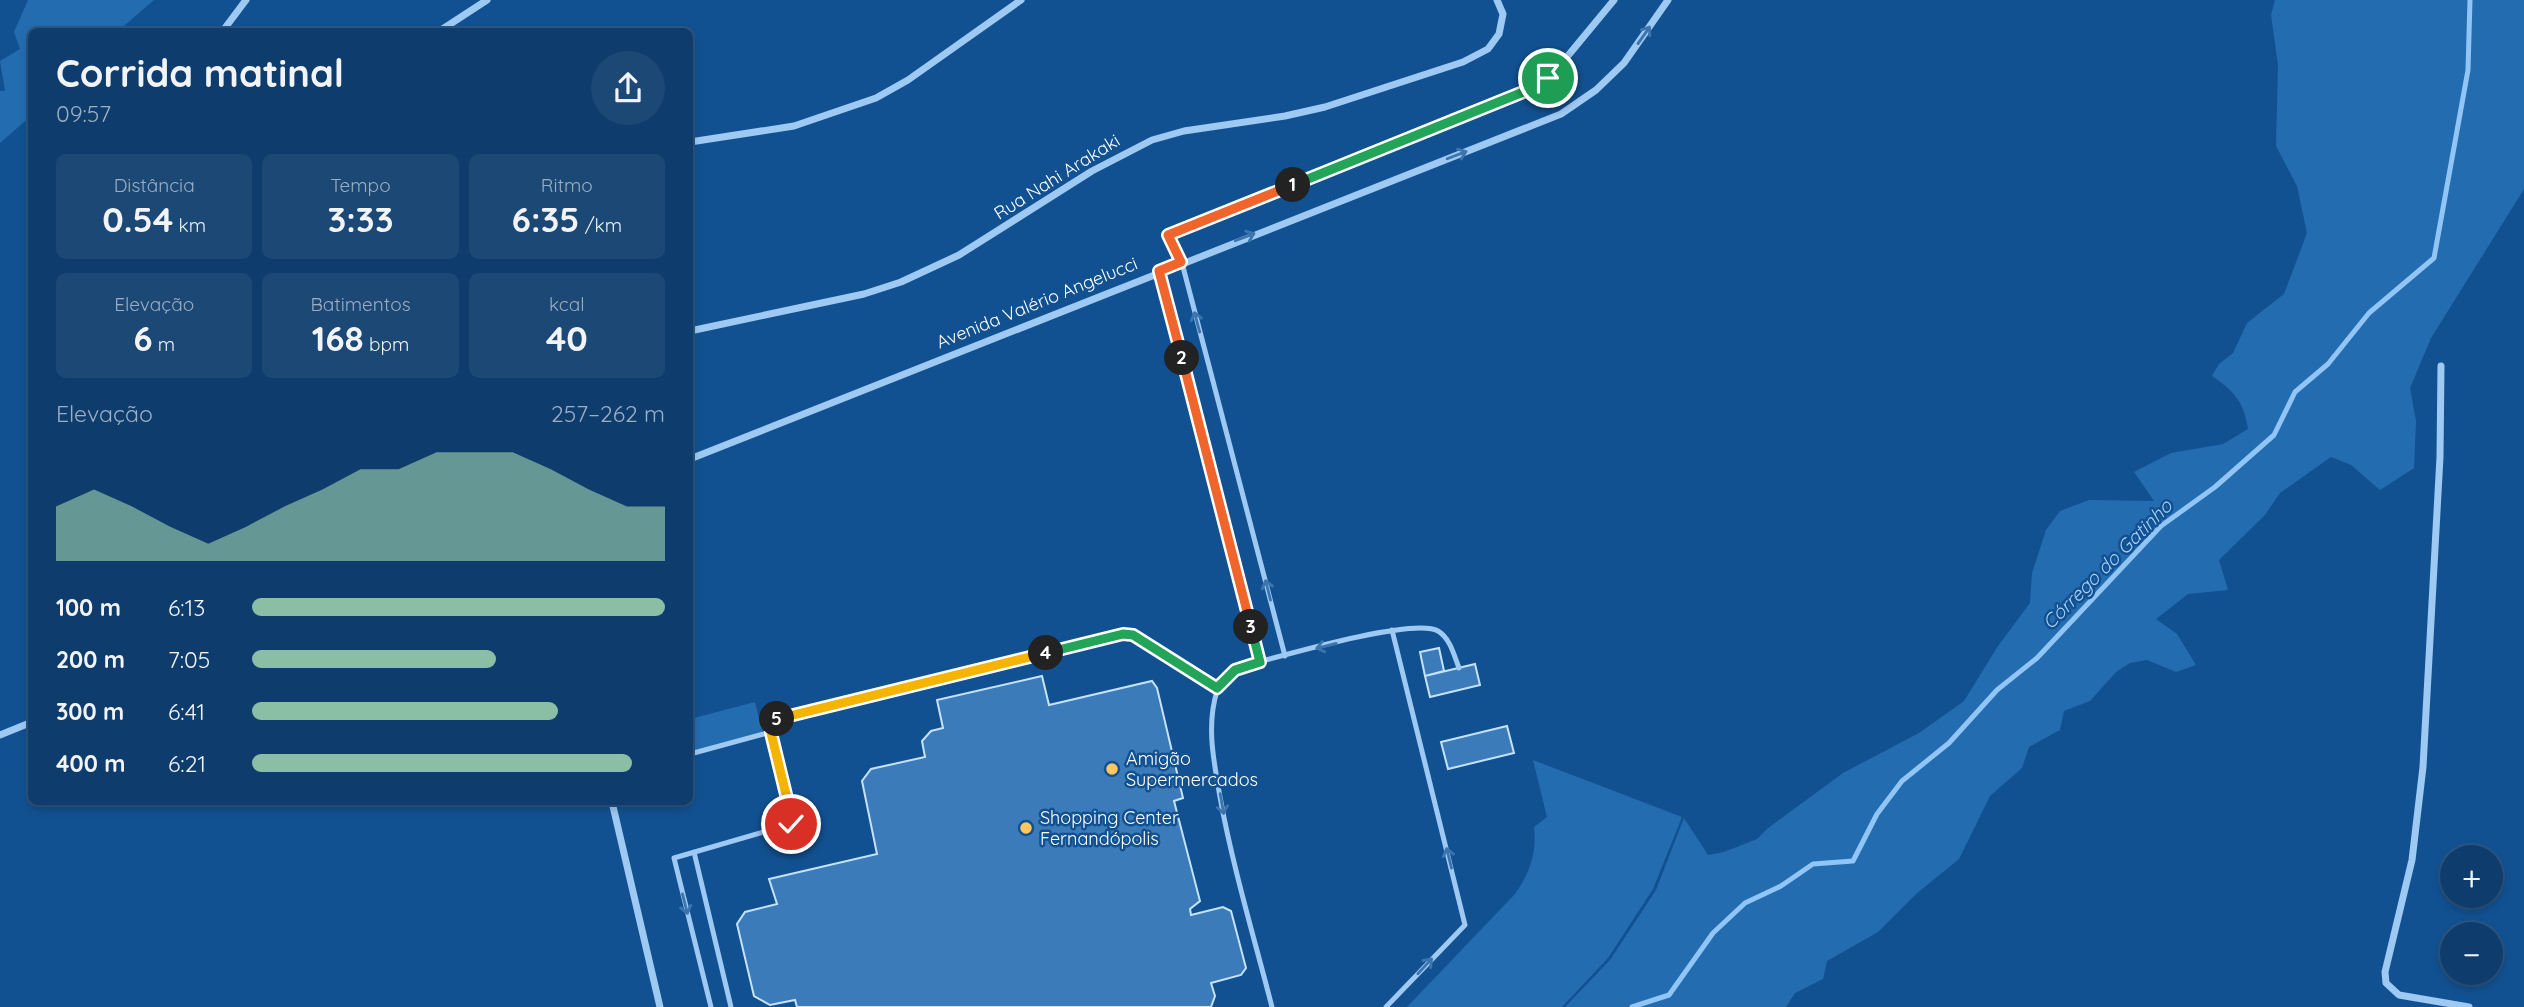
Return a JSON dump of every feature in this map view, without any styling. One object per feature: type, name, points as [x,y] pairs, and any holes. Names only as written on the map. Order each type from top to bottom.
[{"type":"street","points":[[225,28],[246,0]]},
{"type":"street","points":[[444,28],[487,0]]},
{"type":"street","points":[[693,142],[794,126],[876,98],[908,80],[1021,0]]},
{"type":"street","name":"Rua Nahi Arakaki","points":[[693,330],[864,294],[901,282],[996,234],[1122,153],[1184,131],[1285,116],[1325,107],[1463,62],[1488,49],[1499,34],[1503,14],[1497,0]]},
{"type":"street","points":[[1181,262],[1168,235],[1541,83],[1557,69],[1614,0]]},
{"type":"street","name":"Avenida Valério Angelucci","points":[[693,457],[1561,114],[1596,90],[1624,63],[1668,0]]},
{"type":"street","points":[[2441,366],[2441,457],[2423,767],[2412,860],[2385,972],[2386,984],[2399,995],[2469,1007]]},
{"type":"street","points":[[0,735],[28,724]]},
{"type":"street","points":[[613,805],[660,1007]]},
{"type":"lane","points":[[1181,262],[1285,656]]},
{"type":"lane","points":[[1159,271],[1260,662]]},
{"type":"lane","points":[[1272,1007],[1228,841],[1214,760],[1211,735],[1217,688],[1235,670],[1260,662],[1392,630],[1420,626],[1436,630],[1444,636],[1459,668]]},
{"type":"lane","points":[[1386,1007],[1465,925],[1392,630]]},
{"type":"lane","points":[[711,1007],[674,859],[791,824],[771,733],[776,719],[1123,634],[1141,638],[1217,688]]},
{"type":"lane","points":[[693,753],[771,733]]},
{"type":"lane","points":[[694,852],[731,1007]]},
{"type":"shaded area","points":[[28,0],[154,0],[121,28],[28,28],[28,119],[0,143],[0,91],[5,91],[0,61],[20,49],[14,32]]},
{"type":"shaded area","points":[[2275,0],[2524,0],[2524,189],[2431,338],[2410,388],[2416,421],[2414,468],[2380,490],[2351,465],[2331,457],[2280,493],[2265,515],[2219,560],[2228,590],[2188,594],[2156,619],[2177,634],[2196,665],[2176,672],[2147,660],[2130,663],[2116,672],[2090,701],[2064,711],[2060,730],[2029,747],[2022,768],[1990,796],[1959,859],[1916,894],[1878,932],[1827,961],[1823,979],[1795,993],[1786,1007],[1565,1007],[1610,960],[1656,890],[1684,818],[1708,855],[1724,852],[1757,839],[1843,773],[1919,733],[1964,701],[1998,646],[2030,603],[2032,573],[2046,530],[2060,511],[2089,500],[2154,501],[2134,472],[2171,453],[2223,444],[2248,429],[2244,411],[2237,398],[2212,376],[2219,364],[2233,353],[2247,323],[2284,294],[2307,233],[2297,186],[2276,146],[2278,65],[2271,15]]},
{"type":"shaded area","points":[[755,702],[763,734],[693,751],[693,718]]},
{"type":"shaded area","points":[[1533,760],[1682,817],[1653,889],[1608,958],[1562,1007],[1407,1007],[1515,894],[1525,878],[1533,854],[1534,827],[1547,817]]},
{"type":"building","points":[[1439,648],[1444,671],[1425,676],[1420,652]]},
{"type":"building","points":[[1475,664],[1480,685],[1430,697],[1425,676]]},
{"type":"building","name":"Shopping Center Fernandópolis","points":[[1042,676],[1049,705],[1152,681],[1157,688],[1183,798],[1174,801],[1200,901],[1190,909],[1191,915],[1223,907],[1231,911],[1246,968],[1241,975],[1211,983],[1215,996],[1211,1007],[797,1007],[795,1000],[770,1005],[754,996],[737,924],[745,912],[777,904],[769,879],[877,854],[862,781],[871,769],[925,757],[922,741],[931,731],[943,728],[937,700]]},
{"type":"building","points":[[1507,726],[1514,753],[1448,769],[1441,742]]},
{"type":"waterway","name":"Córrego do Gatinho","points":[[1632,1007],[1669,995],[1713,933],[1745,903],[1781,886],[1813,864],[1853,861],[1877,814],[1902,781],[1949,743],[1997,690],[2037,658],[2161,526],[2215,487],[2274,435],[2295,392],[2328,364],[2369,313],[2434,258],[2468,70],[2470,0]]},
{"type":"place","name":"Amigão Supermercados","points":[[1112,769]]},
{"type":"place","name":"Shopping Center Fernandópolis","points":[[1026,828]]},
{"type":"route","points":[[791,824],[771,733],[776,719],[1123,634],[1141,638],[1217,688],[1235,670],[1260,662],[1159,271],[1181,262],[1168,235],[1533,88],[1548,78]]}]
